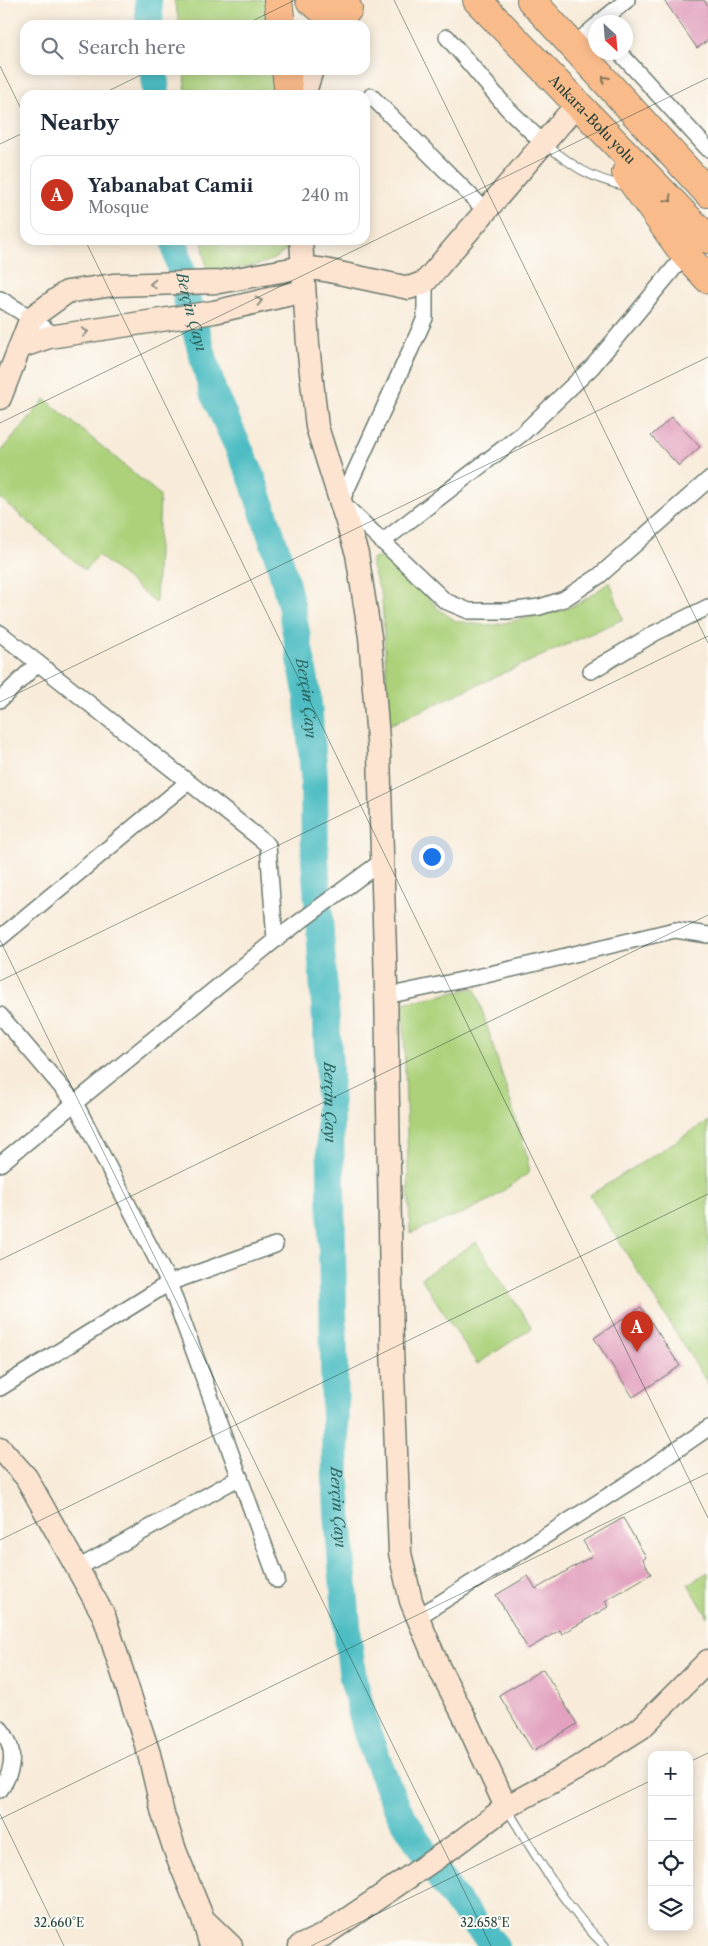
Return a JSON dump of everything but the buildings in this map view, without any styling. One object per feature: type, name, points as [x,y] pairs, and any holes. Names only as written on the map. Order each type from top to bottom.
[{"type":"highway","points":[[278,0],[280,20]]},
{"type":"highway","points":[[310,0],[325,12],[348,11]]},
{"type":"highway","points":[[454,0],[522,45]]},
{"type":"highway","name":"Ankara-Bolu yolu","points":[[477,0],[708,239]]},
{"type":"highway","points":[[531,0],[708,193]]},
{"type":"highway","points":[[553,0],[572,43]]},
{"type":"highway","points":[[287,75],[288,90]]},
{"type":"highway","points":[[625,101],[708,173]]},
{"type":"highway","points":[[599,126],[636,189],[685,255],[708,279]]},
{"type":"street","points":[[609,15],[627,0]]},
{"type":"street","points":[[572,43],[588,32]]},
{"type":"street","points":[[447,37],[507,108],[544,144]]},
{"type":"street","points":[[626,60],[708,149]]},
{"type":"street","points":[[306,90],[310,75]]},
{"type":"street","points":[[371,96],[486,211]]},
{"type":"street","points":[[0,398],[32,318],[67,292],[113,285],[219,282],[303,267],[409,288],[425,282],[578,103]]},
{"type":"street","points":[[301,245],[308,345],[317,427],[356,554],[370,637],[379,753],[378,864],[386,996],[392,1338],[400,1553],[411,1601],[439,1668],[464,1716],[506,1807]]},
{"type":"street","points":[[382,542],[523,433],[585,374],[685,255]]},
{"type":"street","points":[[341,502],[425,318],[425,282]]},
{"type":"street","points":[[20,347],[55,336],[214,312],[304,291]]},
{"type":"street","points":[[0,299],[32,318],[55,336]]},
{"type":"street","points":[[341,502],[445,601],[469,611],[508,611],[540,607],[564,599],[599,576],[708,480]]},
{"type":"street","points":[[591,671],[655,633],[708,607]]},
{"type":"street","points":[[0,633],[268,845],[279,937]]},
{"type":"street","points":[[0,700],[38,663]]},
{"type":"street","points":[[0,938],[188,782]]},
{"type":"street","points":[[0,1164],[279,937],[378,864]]},
{"type":"street","points":[[386,996],[486,975],[675,930],[708,936]]},
{"type":"street","points":[[0,1015],[75,1103],[169,1283],[277,1580]]},
{"type":"street","points":[[0,1388],[169,1283],[275,1245]]},
{"type":"street","points":[[418,1617],[625,1486],[708,1428]]},
{"type":"street","points":[[0,1448],[26,1477],[104,1616],[149,1754],[163,1814],[176,1854],[203,1920],[210,1946]]},
{"type":"street","points":[[78,1568],[240,1477]]},
{"type":"street","points":[[300,1946],[321,1940],[506,1807],[576,1769],[642,1728],[708,1661]]},
{"type":"street","points":[[0,1728],[7,1738],[12,1755],[10,1773],[0,1790]]},
{"type":"street","points":[[203,1920],[230,1946]]},
{"type":"lane","points":[[544,144],[578,169],[603,181],[636,189]]},
{"type":"lane","points":[[506,1807],[550,1879],[577,1915],[605,1946]]},
{"type":"green space","points":[[174,0],[270,0],[272,20],[179,20]]},
{"type":"green space","points":[[184,75],[276,75],[278,90],[186,90]]},
{"type":"green space","points":[[203,245],[288,245],[286,250],[278,257],[267,262],[242,268],[207,271]]},
{"type":"green space","points":[[45,399],[160,495],[156,603],[98,555],[85,570],[0,498],[0,453]]},
{"type":"green space","points":[[385,557],[406,570],[438,609],[456,621],[490,626],[559,611],[578,604],[610,582],[623,619],[389,725],[382,597],[372,567],[372,559]]},
{"type":"green space","points":[[475,988],[524,1145],[530,1172],[490,1200],[463,1213],[410,1233],[403,1003]]},
{"type":"green space","points":[[708,1121],[708,1384],[590,1195]]},
{"type":"green space","points":[[476,1242],[532,1328],[477,1364],[421,1278]]},
{"type":"green space","points":[[708,1572],[708,1617],[688,1584]]},
{"type":"waterway","name":"Berçin Çayı","points":[[148,0],[150,20]]},
{"type":"waterway","name":"Berçin Çayı","points":[[154,75],[156,90]]},
{"type":"waterway","name":"Berçin Çayı","points":[[175,245],[186,295],[213,392],[251,475],[280,562],[291,605],[307,692],[314,776],[315,859],[329,1065],[336,1482],[353,1678],[367,1733],[399,1811],[456,1901],[495,1946]]},
{"type":"place","name":"Yabanabat Camii","points":[[637,1352]]}]
